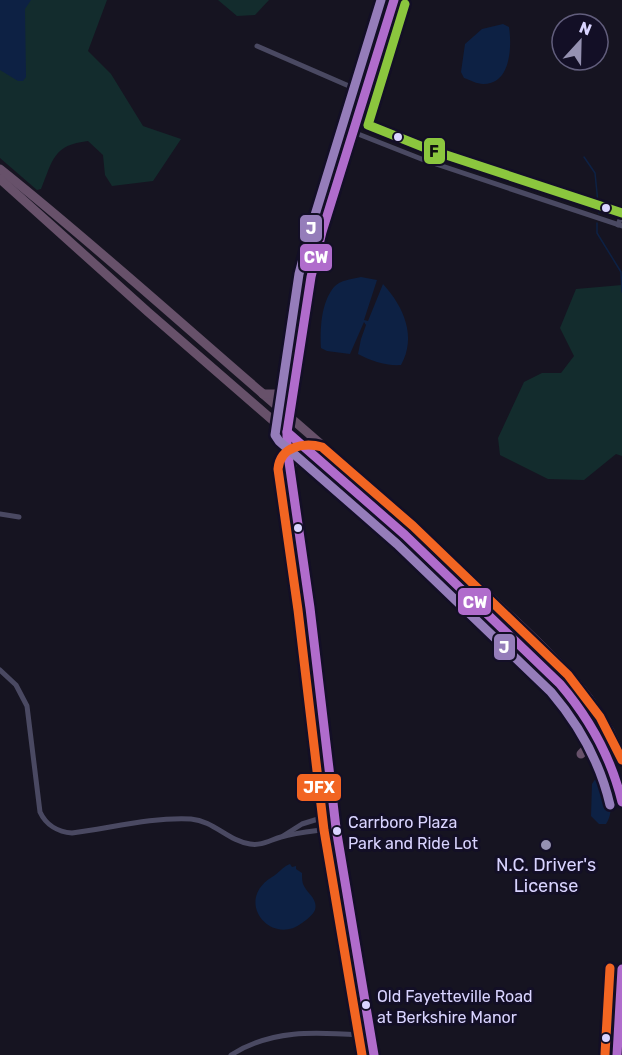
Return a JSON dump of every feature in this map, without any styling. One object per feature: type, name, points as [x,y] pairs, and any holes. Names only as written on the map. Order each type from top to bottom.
[{"type":"highway","points":[[0,169],[122,271],[414,525],[537,642],[587,696],[606,725],[621,755]]},
{"type":"highway","points":[[0,179],[405,535],[536,659],[567,692],[593,728],[610,761],[622,802]]},
{"type":"highway","points":[[262,393],[279,394],[295,381]]},
{"type":"highway","points":[[290,467],[299,457],[307,456],[317,459]]},
{"type":"highway","points":[[581,754],[590,743],[590,733],[593,728]]},
{"type":"highway","points":[[617,1055],[622,969]]},
{"type":"street","points":[[374,1055],[334,814],[310,608],[286,432],[310,277],[394,0]]},
{"type":"street","points":[[258,46],[365,93]]},
{"type":"street","points":[[353,132],[424,160],[620,225],[622,214]]},
{"type":"street","points":[[0,514],[19,517]]},
{"type":"street","points":[[0,670],[16,685],[27,706],[40,812],[45,821],[58,831],[72,833],[172,818],[204,822],[237,840],[249,844],[261,844],[282,837],[336,828]]},
{"type":"street","points":[[606,752],[621,755]]},
{"type":"street","points":[[610,761],[621,755]]},
{"type":"street","points":[[282,837],[302,824],[334,814]]},
{"type":"street","points":[[231,1055],[262,1040],[285,1034],[309,1032],[370,1034]]},
{"type":"green space","points":[[0,0],[107,0],[88,51],[111,74],[143,126],[181,139],[153,181],[112,186],[105,175],[103,155],[88,141],[76,143],[61,150],[52,162],[41,189],[37,190],[0,158]]},
{"type":"green space","points":[[218,0],[269,0],[255,15],[237,16]]},
{"type":"green space","points":[[622,285],[622,456],[616,454],[584,480],[548,479],[500,455],[498,438],[524,382],[542,373],[561,373],[574,356],[560,328],[576,289]]},
{"type":"water","points":[[0,0],[31,0],[25,9],[26,77],[23,81],[18,81],[0,70]]},
{"type":"water","points":[[503,24],[509,27],[510,44],[508,63],[499,78],[492,83],[481,84],[464,78],[461,72],[465,44],[482,29]]},
{"type":"water","points":[[361,277],[377,280],[364,320],[368,321],[383,284],[402,312],[408,333],[408,344],[401,365],[390,365],[358,354],[366,325],[364,322],[350,354],[321,348],[322,316],[326,300],[339,283]]},
{"type":"water","points":[[596,778],[603,780],[610,804],[609,819],[606,824],[599,824],[591,816],[592,784]]},
{"type":"water","points":[[290,864],[292,867],[296,866],[296,869],[302,873],[303,883],[316,906],[311,916],[302,923],[290,929],[279,929],[269,925],[261,918],[256,908],[256,898],[261,887]]},
{"type":"waterway","points":[[584,157],[595,173],[599,213]]},
{"type":"waterway","points":[[597,223],[597,233],[621,272],[622,292]]},
{"type":"transit line","name":"J","points":[[381,0],[299,274],[275,435],[279,441],[397,544],[551,692],[588,745],[601,774],[610,805]]},
{"type":"transit line","name":"CW","points":[[374,1055],[336,828],[310,608],[287,448],[287,432],[311,277],[322,232],[394,0]]},
{"type":"transit line","name":"F","points":[[405,4],[368,125],[428,149],[622,213]]},
{"type":"transit line","name":"CW","points":[[287,432],[405,535],[560,684],[581,711],[598,739],[612,770],[622,802]]},
{"type":"transit line","name":"JFX","points":[[362,1055],[324,830],[298,610],[278,469],[283,455],[301,446],[322,447],[413,526],[568,675],[600,717],[622,760]]},
{"type":"transit line","name":"JFX","points":[[605,1054],[610,968]]},
{"type":"transit line","name":"CW","points":[[617,1055],[622,969]]},
{"type":"place","name":"Carrboro Plaza Park and Ride Lot","points":[[337,831]]},
{"type":"place","name":"N.C. Driver's License","points":[[546,845]]},
{"type":"place","name":"Old Fayetteville Road at Berkshire Manor","points":[[366,1005]]}]
